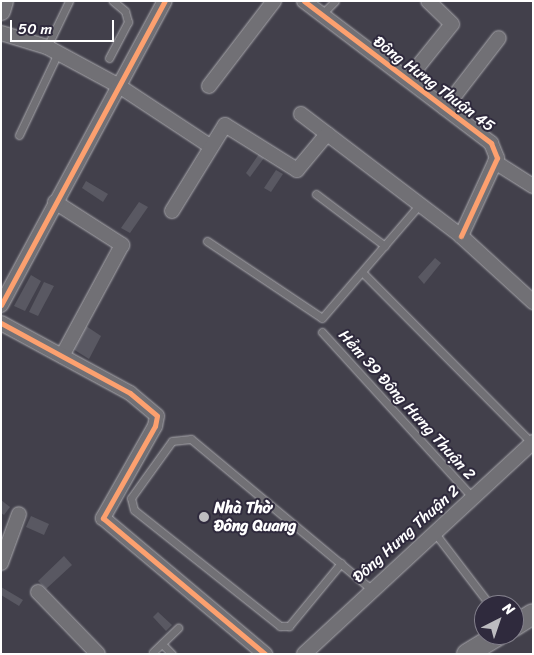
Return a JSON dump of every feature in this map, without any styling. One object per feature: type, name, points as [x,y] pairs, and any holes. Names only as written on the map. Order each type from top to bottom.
[{"type":"main road","points":[[472,653],[484,645]]},
{"type":"street","points":[[1,11],[4,1]]},
{"type":"street","points":[[1,305],[164,1]]},
{"type":"street","points":[[209,86],[274,1]]},
{"type":"street","name":"Đông Hưng Thuận 45","points":[[304,1],[491,143],[495,162]]},
{"type":"street","points":[[408,79],[452,24],[428,1]]},
{"type":"street","points":[[1,33],[53,50],[119,86],[210,146]]},
{"type":"street","points":[[445,108],[499,38]]},
{"type":"street","points":[[301,114],[461,236],[530,294]]},
{"type":"street","points":[[172,211],[210,146],[229,124],[301,169],[327,134]]},
{"type":"street","points":[[461,236],[495,162],[533,186]]},
{"type":"street","points":[[56,202],[122,245],[62,356]]},
{"type":"street","points":[[1,323],[130,393],[157,416],[155,426],[102,518],[265,654]]},
{"type":"street","name":"Đông Hưng Thuận 2","points":[[304,654],[371,589],[532,442]]},
{"type":"street","points":[[1,564],[19,514]]},
{"type":"street","points":[[38,592],[98,654]]},
{"type":"lane","points":[[19,135],[53,50],[69,1]]},
{"type":"lane","points":[[109,58],[128,22],[126,11],[113,1]]},
{"type":"lane","points":[[322,14],[335,1]]},
{"type":"lane","points":[[316,194],[385,246]]},
{"type":"lane","points":[[207,241],[322,318],[363,273],[420,204]]},
{"type":"lane","points":[[363,273],[532,442]]},
{"type":"lane","name":"Hẻm 39 Đông Hưng Thuận 2","points":[[322,332],[472,497]]},
{"type":"lane","points":[[341,563],[289,626],[280,626],[134,510],[131,498],[172,441],[191,439],[341,563],[371,589]]},
{"type":"lane","points":[[434,532],[482,595]]},
{"type":"lane","points":[[153,652],[178,628]]},
{"type":"lane","points":[[162,644],[172,654]]},
{"type":"building","points":[[259,154],[264,158],[250,177],[246,173]]},
{"type":"building","points":[[276,170],[283,174],[271,192],[264,188]]},
{"type":"building","points":[[86,181],[108,194],[103,202],[82,188]]},
{"type":"building","points":[[139,202],[148,207],[130,233],[121,228]]},
{"type":"building","points":[[435,258],[441,263],[424,284],[418,277]]},
{"type":"building","points":[[31,275],[41,281],[25,311],[14,306]]},
{"type":"building","points":[[44,282],[54,286],[38,316],[29,312]]},
{"type":"building","points":[[86,326],[101,336],[89,359],[73,349]]},
{"type":"building","points":[[1,500],[10,507],[4,515],[1,513]]},
{"type":"building","points":[[31,516],[49,524],[44,535],[26,527]]},
{"type":"building","points":[[64,556],[72,565],[46,589],[38,581]]},
{"type":"building","points":[[1,587],[23,600],[19,606],[1,595]]},
{"type":"building","points":[[158,612],[172,625],[166,631],[153,617]]},
{"type":"cycle path","points":[[1,305],[165,1]]},
{"type":"cycle path","points":[[304,1],[491,143],[497,158],[461,236]]},
{"type":"cycle path","points":[[1,323],[130,393],[157,416],[155,426],[103,518],[265,654]]},
{"type":"place","name":"Nhà Thờ Đông Quang","points":[[204,517]]}]
